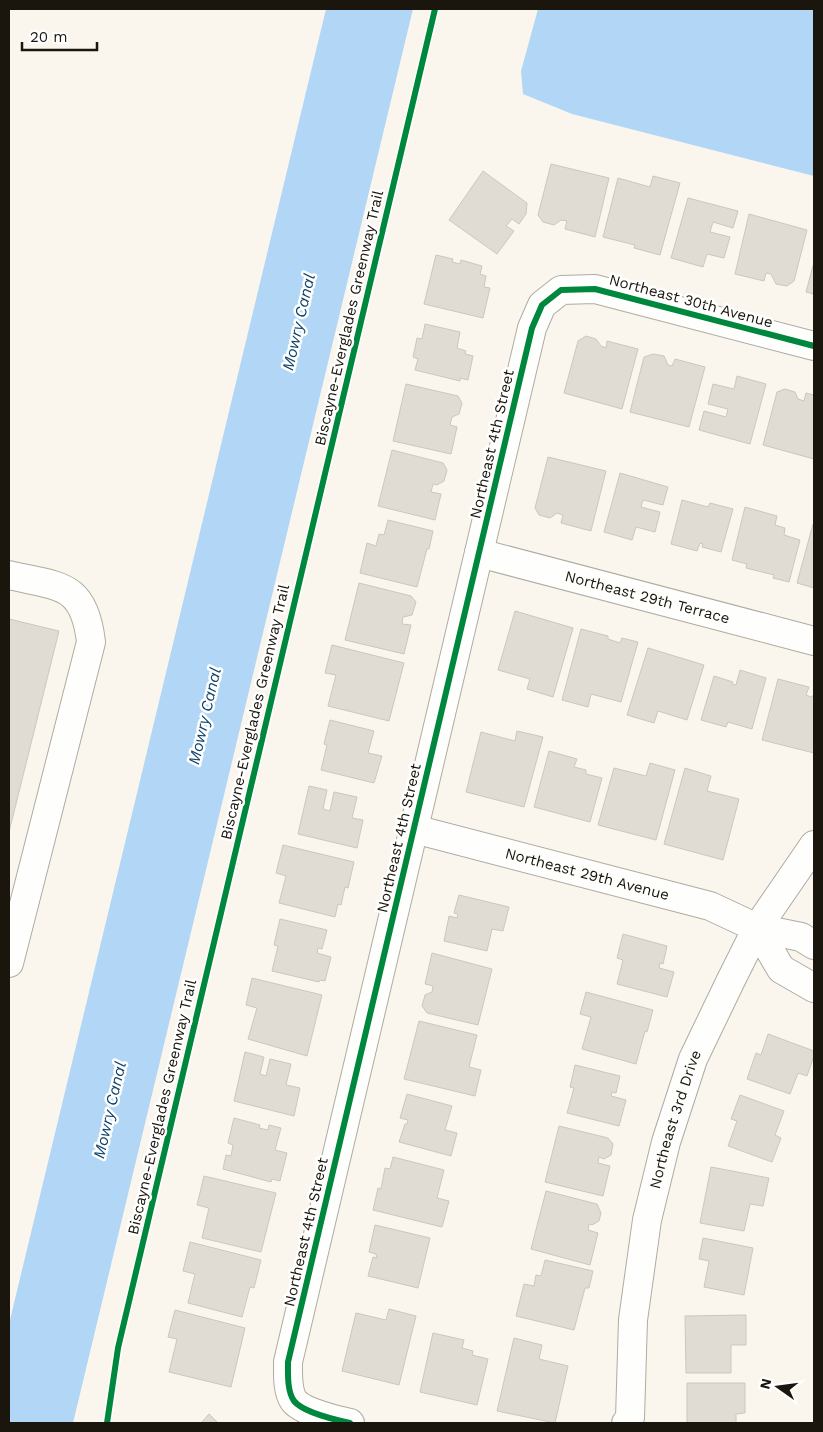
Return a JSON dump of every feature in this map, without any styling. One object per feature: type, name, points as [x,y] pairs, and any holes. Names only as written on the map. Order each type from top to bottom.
[{"type":"street","name":"Northeast 30th Avenue","points":[[561,290],[595,289],[814,346]]},
{"type":"street","name":"Northeast 4th Street","points":[[350,1423],[313,1412],[294,1401],[287,1382],[288,1362],[532,328],[542,305],[561,290]]},
{"type":"street","name":"Northeast 29th Terrace","points":[[479,553],[814,641]]},
{"type":"street","points":[[9,575],[46,583],[72,594],[78,599],[84,609],[89,623],[91,642],[10,954]]},
{"type":"street","name":"Northeast 29th Avenue","points":[[414,829],[710,906],[757,928],[801,937],[814,945]]},
{"type":"street","name":"Northeast 3rd Drive","points":[[626,1423],[630,1418],[634,1320],[647,1220],[666,1142],[693,1058],[757,928],[814,845]]},
{"type":"street","points":[[757,928],[782,970],[810,977]]},
{"type":"water","name":"Mowry Canal","points":[[326,9],[413,9],[73,1423],[9,1423],[9,1324]]},
{"type":"water","points":[[538,9],[814,10],[814,176],[572,114],[523,94],[521,71]]},
{"type":"building","points":[[551,164],[609,178],[595,237],[565,229],[567,221],[561,220],[554,225],[543,222],[538,215]]},
{"type":"building","points":[[483,171],[527,203],[526,214],[519,224],[512,219],[506,226],[514,231],[497,254],[449,220]]},
{"type":"building","points":[[653,176],[680,183],[660,255],[634,248],[635,245],[603,237],[618,178],[650,187]]},
{"type":"building","points":[[688,198],[738,211],[733,228],[713,222],[710,232],[730,237],[724,258],[707,254],[703,267],[671,258]]},
{"type":"building","points":[[749,214],[807,230],[794,281],[787,286],[776,284],[771,274],[766,273],[764,281],[735,274]]},
{"type":"building","points":[[436,255],[453,259],[452,262],[460,264],[461,260],[482,266],[480,274],[486,276],[484,287],[490,288],[483,318],[424,304]]},
{"type":"building","points":[[814,262],[814,294],[806,292]]},
{"type":"building","points":[[425,324],[460,332],[457,348],[466,351],[465,354],[473,356],[468,380],[460,378],[460,381],[415,370],[418,359],[413,357],[417,338],[422,339]]},
{"type":"building","points":[[586,336],[596,339],[601,346],[606,348],[607,341],[638,349],[622,409],[564,393],[578,341]]},
{"type":"building","points":[[653,354],[664,356],[668,365],[672,366],[675,359],[705,367],[689,427],[630,412],[644,357]]},
{"type":"building","points":[[737,376],[766,384],[750,444],[699,430],[704,411],[726,417],[728,409],[708,404],[713,384],[734,389]]},
{"type":"building","points":[[406,384],[458,396],[462,403],[459,414],[452,417],[450,425],[457,427],[451,454],[393,441]]},
{"type":"building","points":[[785,389],[795,392],[798,399],[804,401],[806,393],[814,395],[814,459],[763,445],[777,392]]},
{"type":"building","points":[[392,450],[443,463],[447,470],[444,481],[437,485],[433,484],[431,492],[441,494],[435,520],[378,506]]},
{"type":"building","points":[[548,457],[606,471],[591,531],[561,523],[563,515],[557,513],[550,518],[539,515],[535,508]]},
{"type":"building","points":[[620,473],[668,487],[663,505],[643,500],[641,507],[660,512],[655,532],[636,527],[632,540],[604,532]]},
{"type":"building","points":[[682,500],[708,507],[710,503],[733,509],[721,552],[702,547],[703,544],[700,543],[697,551],[671,544]]},
{"type":"building","points":[[745,507],[777,516],[775,525],[785,528],[784,535],[800,540],[789,582],[773,578],[774,575],[746,568],[747,564],[732,560]]},
{"type":"building","points":[[388,520],[433,531],[417,587],[360,573],[367,543],[376,546],[379,534],[384,535]]},
{"type":"building","points":[[814,525],[814,588],[797,583]]},
{"type":"building","points":[[359,583],[411,596],[416,602],[412,615],[403,617],[402,624],[411,625],[404,654],[345,640]]},
{"type":"building","points":[[515,611],[573,628],[553,697],[527,689],[530,679],[498,670]]},
{"type":"building","points":[[9,619],[59,631],[9,832]]},
{"type":"building","points":[[581,629],[608,636],[608,639],[620,643],[622,638],[638,642],[621,702],[591,694],[588,707],[562,700]]},
{"type":"building","points":[[332,645],[404,663],[389,721],[328,706],[336,675],[325,673]]},
{"type":"building","points":[[648,648],[704,665],[687,720],[658,711],[654,723],[627,715]]},
{"type":"building","points":[[740,670],[766,678],[752,729],[728,722],[726,727],[701,720],[714,676],[733,682],[732,684],[736,685]]},
{"type":"building","points":[[778,679],[809,687],[806,695],[811,697],[814,695],[814,753],[762,740]]},
{"type":"building","points":[[330,720],[374,731],[368,753],[382,756],[374,783],[321,770],[327,745],[324,744]]},
{"type":"building","points":[[517,731],[543,737],[524,807],[466,792],[481,732],[515,741]]},
{"type":"building","points":[[549,751],[577,759],[574,767],[586,770],[586,774],[602,778],[590,822],[534,807]]},
{"type":"building","points":[[650,763],[675,770],[656,840],[598,825],[614,768],[646,776]]},
{"type":"building","points":[[685,768],[711,776],[707,791],[739,799],[723,860],[664,844]]},
{"type":"building","points":[[309,786],[327,790],[323,809],[330,811],[334,792],[357,797],[352,818],[363,820],[357,848],[298,834]]},
{"type":"building","points":[[283,845],[354,862],[348,888],[345,887],[341,905],[338,904],[335,917],[279,903],[286,876],[276,873]]},
{"type":"building","points":[[459,895],[509,907],[503,931],[492,929],[487,951],[444,941],[449,916],[457,918],[458,914],[454,913]]},
{"type":"building","points":[[280,919],[327,930],[322,949],[318,948],[317,953],[331,957],[325,981],[320,980],[319,982],[272,971],[278,946],[274,945]]},
{"type":"building","points":[[623,934],[667,946],[663,964],[660,963],[659,968],[674,972],[667,997],[617,984],[623,960],[617,958]]},
{"type":"building","points":[[432,953],[492,969],[478,1025],[427,1013],[422,1006],[425,995],[432,992],[433,986],[425,984]]},
{"type":"building","points":[[252,978],[322,995],[307,1056],[248,1039],[257,1008],[246,1005]]},
{"type":"building","points":[[586,992],[653,1010],[636,1064],[582,1049],[591,1017],[580,1014]]},
{"type":"building","points":[[419,1021],[477,1035],[469,1067],[481,1070],[475,1096],[404,1079]]},
{"type":"building","points":[[768,1034],[814,1051],[807,1076],[798,1073],[790,1094],[747,1079],[756,1053],[761,1055]]},
{"type":"building","points":[[245,1052],[264,1057],[260,1074],[266,1076],[270,1059],[291,1064],[286,1085],[300,1088],[294,1116],[234,1101]]},
{"type":"building","points":[[575,1065],[620,1076],[616,1093],[612,1092],[611,1096],[626,1100],[619,1126],[567,1113],[574,1088],[570,1087]]},
{"type":"building","points":[[407,1094],[452,1106],[445,1130],[457,1133],[451,1156],[399,1142],[408,1120],[400,1118]]},
{"type":"building","points":[[740,1095],[784,1111],[775,1135],[781,1138],[772,1162],[728,1146],[737,1121],[731,1119]]},
{"type":"building","points":[[234,1118],[260,1125],[259,1128],[268,1130],[269,1125],[281,1128],[275,1150],[287,1153],[280,1181],[272,1179],[271,1182],[223,1169],[226,1155],[231,1156],[233,1145],[228,1143]]},
{"type":"building","points":[[559,1126],[608,1138],[613,1144],[611,1155],[604,1159],[599,1157],[598,1163],[610,1166],[603,1196],[545,1182]]},
{"type":"building","points":[[393,1157],[444,1170],[437,1198],[449,1201],[442,1227],[373,1210],[378,1188],[381,1189],[385,1168],[390,1169]]},
{"type":"building","points":[[711,1167],[769,1178],[763,1206],[750,1204],[744,1231],[700,1223]]},
{"type":"building","points":[[204,1176],[276,1193],[261,1252],[202,1238],[209,1208],[197,1205]]},
{"type":"building","points":[[546,1191],[597,1204],[601,1213],[599,1221],[592,1225],[589,1224],[588,1230],[598,1233],[590,1265],[531,1249]]},
{"type":"building","points":[[375,1225],[430,1238],[418,1288],[368,1276],[373,1257],[377,1258],[376,1254],[369,1252]]},
{"type":"building","points":[[703,1238],[753,1248],[744,1295],[704,1287],[709,1261],[699,1259]]},
{"type":"building","points":[[190,1242],[261,1260],[254,1288],[250,1287],[242,1317],[188,1303],[195,1274],[183,1271]]},
{"type":"building","points":[[545,1260],[593,1271],[589,1288],[585,1288],[574,1330],[516,1316],[524,1284],[534,1286],[536,1275],[541,1276]]},
{"type":"building","points":[[389,1309],[416,1316],[399,1385],[342,1371],[356,1313],[386,1320]]},
{"type":"building","points":[[175,1310],[245,1328],[231,1387],[169,1372],[177,1339],[168,1337]]},
{"type":"building","points":[[746,1315],[746,1345],[731,1345],[731,1373],[686,1373],[685,1316]]},
{"type":"building","points":[[433,1333],[464,1340],[462,1348],[473,1351],[472,1355],[488,1359],[477,1405],[420,1392]]},
{"type":"building","points":[[514,1338],[542,1345],[539,1359],[568,1366],[555,1423],[497,1411]]},
{"type":"building","points":[[687,1383],[745,1383],[745,1413],[736,1414],[736,1423],[687,1423]]},
{"type":"building","points":[[209,1414],[218,1423],[201,1423]]},
{"type":"cycle path","name":"Biscayne-Everglades Greenway Trail","points":[[107,1423],[118,1348],[435,9]]},
{"type":"cycle path","points":[[350,1423],[329,1418],[298,1405],[294,1401],[289,1387],[288,1362],[532,328],[542,305],[561,290],[595,289],[814,346]]}]
